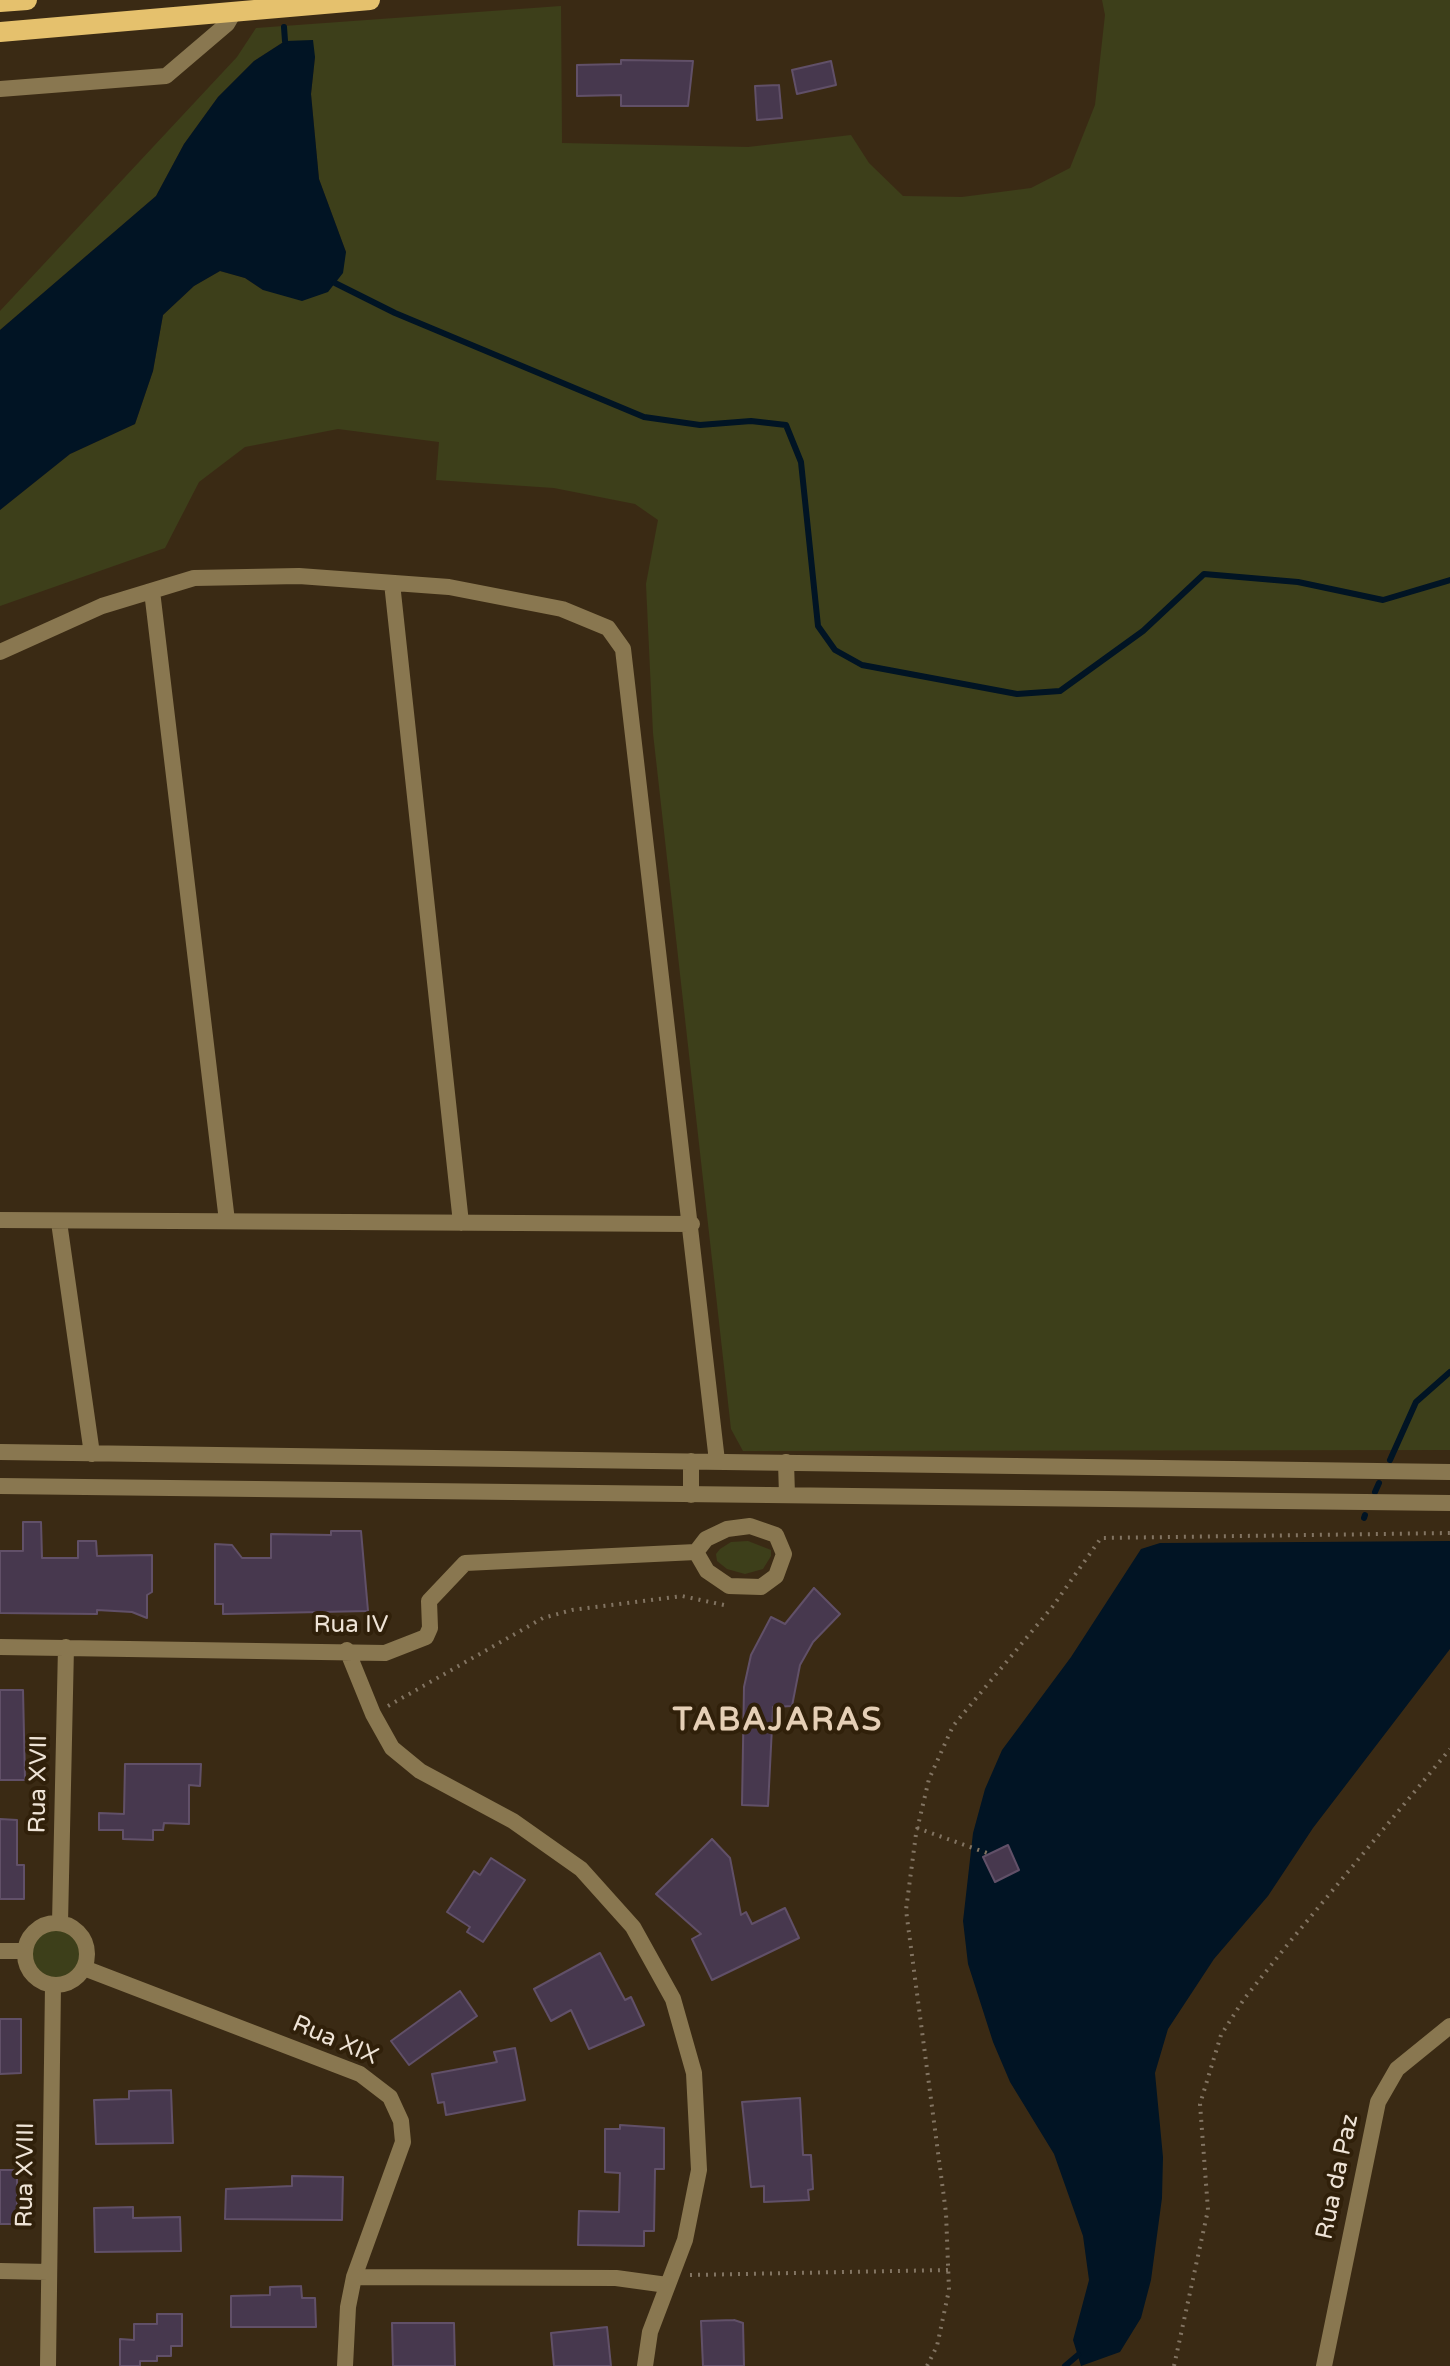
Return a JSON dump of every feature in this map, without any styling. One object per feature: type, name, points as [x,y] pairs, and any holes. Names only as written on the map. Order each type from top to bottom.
[{"type":"main road","points":[[0,2],[27,0]]},
{"type":"main road","points":[[0,32],[370,0]]},
{"type":"street","points":[[0,102],[8,89],[166,76],[227,24],[234,12]]},
{"type":"street","points":[[0,652],[102,606],[194,578],[299,576],[449,587],[562,609],[608,628],[623,649],[692,1224],[717,1461]]},
{"type":"street","points":[[392,583],[461,1223]]},
{"type":"street","points":[[152,591],[227,1221]]},
{"type":"street","points":[[0,1220],[692,1224]]},
{"type":"street","points":[[59,1222],[92,1454]]},
{"type":"street","points":[[0,1452],[1450,1472]]},
{"type":"street","points":[[691,1461],[691,1495]]},
{"type":"street","points":[[786,1462],[787,1495]]},
{"type":"street","points":[[0,1486],[1450,1503]]},
{"type":"street","points":[[750,1526],[776,1535],[784,1554],[776,1576],[761,1587],[729,1586],[707,1571],[696,1552],[706,1539],[750,1526]]},
{"type":"street","name":"Rua IV","points":[[0,1647],[347,1650],[385,1653],[426,1637],[430,1628],[429,1601],[465,1563],[696,1552]]},
{"type":"street","name":"Rua XVII","points":[[60,1923],[66,1647]]},
{"type":"street","points":[[347,1650],[373,1714],[392,1748],[412,1765],[526,1829],[581,1869],[633,1927],[654,1961],[683,2024],[694,2073],[700,2135],[695,2197],[685,2240],[650,2332],[645,2366]]},
{"type":"street","points":[[50,1923],[60,1923],[69,1925],[84,1939],[87,1948],[84,1968],[71,1981],[53,1985],[36,1977],[26,1961],[25,1951],[32,1933],[50,1923]]},
{"type":"street","points":[[0,1951],[25,1951]]},
{"type":"street","name":"Rua XIX","points":[[84,1968],[360,2074],[390,2097],[403,2132],[401,2152],[354,2277],[348,2307],[345,2366]]},
{"type":"street","name":"Rua XVIII","points":[[48,2366],[53,1985]]},
{"type":"street","name":"Rua da Paz","points":[[1324,2366],[1378,2102],[1397,2069],[1450,2026]]},
{"type":"street","points":[[0,2271],[48,2272]]},
{"type":"street","points":[[354,2277],[669,2280]]},
{"type":"path","points":[[927,2366],[937,2346],[949,2290],[946,2213],[906,1910],[917,1828],[929,1779],[953,1726],[1029,1637],[1101,1538],[1450,1533]]},
{"type":"path","points":[[373,1714],[543,1618],[572,1610],[682,1596],[718,1605],[734,1605]]},
{"type":"path","points":[[1174,2366],[1208,2210],[1200,2104],[1221,2035],[1279,1955],[1450,1749]]},
{"type":"path","points":[[917,1828],[987,1853]]},
{"type":"path","points":[[669,2280],[948,2270]]},
{"type":"green space","points":[[1102,0],[1450,0],[1450,1450],[743,1451],[731,1429],[653,733],[646,584],[658,520],[635,504],[554,488],[436,480],[439,442],[338,429],[245,447],[199,482],[165,548],[0,606],[0,510],[70,454],[135,424],[153,371],[163,315],[194,286],[220,271],[245,278],[263,290],[346,252],[319,179],[311,94],[315,57],[285,41],[254,61],[218,97],[184,144],[156,196],[0,330],[0,311],[237,57],[256,28],[561,6],[562,143],[748,147],[851,135],[869,163],[903,196],[962,197],[1031,188],[1070,168],[1095,105],[1105,15]]},
{"type":"green space","points":[[748,1541],[771,1550],[763,1569],[745,1574],[727,1569],[717,1561],[716,1554],[720,1549],[731,1542]]},
{"type":"green space","points":[[56,1928],[75,1935],[82,1954],[75,1973],[56,1980],[37,1973],[30,1954],[37,1935]]},
{"type":"water","points":[[313,40],[315,57],[311,94],[319,179],[346,252],[343,273],[328,292],[302,301],[263,290],[245,278],[220,271],[194,286],[163,315],[153,371],[135,424],[70,454],[0,510],[0,330],[156,196],[184,144],[218,97],[254,61],[285,41]]},
{"type":"water","points":[[1450,1541],[1450,1649],[1313,1828],[1268,1896],[1214,1959],[1168,2029],[1155,2073],[1163,2157],[1162,2198],[1151,2280],[1141,2318],[1120,2352],[1081,2366],[1073,2340],[1089,2280],[1083,2236],[1054,2154],[1010,2082],[993,2042],[968,1964],[963,1921],[973,1833],[985,1789],[1002,1750],[1071,1657],[1141,1549],[1160,1543]]},
{"type":"building","points":[[621,60],[693,61],[688,106],[621,106],[621,95],[577,96],[577,65],[621,64]]},
{"type":"building","points":[[831,61],[836,85],[797,94],[792,70]]},
{"type":"building","points":[[779,85],[782,118],[757,120],[755,86]]},
{"type":"building","points":[[23,1522],[41,1522],[42,1558],[78,1558],[78,1541],[96,1541],[97,1556],[152,1555],[152,1592],[147,1595],[147,1618],[132,1612],[97,1610],[97,1614],[0,1613],[0,1551],[23,1551]]},
{"type":"building","points":[[331,1531],[361,1531],[368,1611],[223,1614],[223,1604],[215,1604],[215,1544],[232,1545],[242,1558],[271,1558],[271,1534],[331,1535]]},
{"type":"building","points":[[814,1588],[840,1614],[813,1642],[800,1665],[792,1706],[773,1707],[768,1806],[742,1805],[744,1687],[751,1655],[771,1617],[785,1624]]},
{"type":"building","points":[[0,1690],[23,1690],[25,1780],[0,1780]]},
{"type":"building","points":[[125,1764],[201,1764],[200,1786],[189,1785],[189,1824],[164,1823],[163,1830],[153,1830],[153,1840],[123,1839],[123,1830],[99,1830],[99,1813],[124,1814]]},
{"type":"building","points":[[0,1819],[17,1820],[17,1865],[24,1865],[24,1899],[0,1899]]},
{"type":"building","points":[[712,1839],[730,1858],[741,1915],[746,1912],[752,1924],[785,1908],[799,1938],[712,1980],[692,1939],[701,1934],[656,1894]]},
{"type":"building","points":[[1008,1845],[1019,1870],[995,1882],[983,1857]]},
{"type":"building","points":[[491,1858],[525,1880],[483,1942],[467,1932],[470,1927],[447,1912],[474,1871],[480,1875]]},
{"type":"building","points":[[600,1953],[625,2000],[631,1997],[644,2025],[589,2049],[571,2010],[551,2021],[534,1989]]},
{"type":"building","points":[[460,1991],[477,2016],[409,2065],[391,2041]]},
{"type":"building","points":[[0,2019],[21,2019],[21,2073],[0,2074]]},
{"type":"building","points":[[515,2048],[525,2100],[446,2115],[444,2102],[438,2103],[432,2074],[497,2062],[494,2052]]},
{"type":"building","points":[[171,2090],[173,2143],[96,2144],[94,2100],[129,2099],[129,2091]]},
{"type":"building","points":[[800,2098],[803,2155],[811,2155],[813,2189],[808,2190],[809,2200],[764,2202],[764,2186],[751,2187],[742,2102]]},
{"type":"building","points":[[620,2125],[664,2128],[664,2169],[655,2169],[654,2231],[644,2231],[644,2246],[578,2245],[579,2211],[619,2212],[620,2173],[605,2172],[605,2129],[620,2129]]},
{"type":"building","points":[[0,2170],[17,2170],[17,2224],[0,2224]]},
{"type":"building","points":[[292,2176],[343,2177],[342,2220],[225,2219],[226,2189],[292,2186]]},
{"type":"building","points":[[133,2207],[133,2218],[180,2217],[181,2251],[95,2252],[94,2208]]},
{"type":"building","points":[[301,2286],[302,2298],[315,2298],[316,2327],[231,2327],[231,2296],[270,2295],[270,2287]]},
{"type":"building","points":[[157,2314],[182,2314],[182,2346],[171,2346],[171,2356],[157,2356],[157,2361],[140,2361],[140,2366],[120,2366],[120,2339],[134,2340],[134,2324],[157,2324]]},
{"type":"building","points":[[734,2320],[743,2323],[744,2366],[703,2366],[701,2321]]},
{"type":"building","points":[[392,2323],[454,2323],[455,2366],[393,2366]]},
{"type":"building","points":[[607,2327],[611,2366],[554,2366],[551,2333]]},
{"type":"waterway","points":[[284,27],[285,41]]},
{"type":"waterway","points":[[335,283],[395,313],[644,417],[700,425],[751,421],[786,425],[801,462],[818,626],[835,650],[862,665],[1017,694],[1060,691],[1143,631],[1204,574],[1298,582],[1383,600],[1450,580]]},
{"type":"waterway","points":[[1390,1460],[1416,1402],[1450,1372]]},
{"type":"waterway","points":[[1375,1492],[1379,1483]]},
{"type":"waterway","points":[[1065,2366],[1078,2355]]},
{"type":"district","name":"TABAJARAS","points":[[778,1722]]}]
